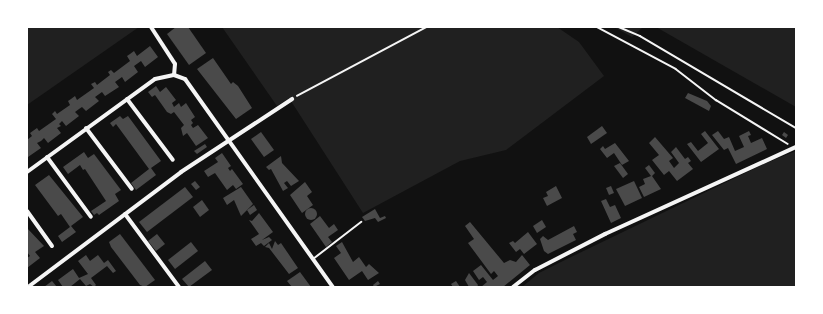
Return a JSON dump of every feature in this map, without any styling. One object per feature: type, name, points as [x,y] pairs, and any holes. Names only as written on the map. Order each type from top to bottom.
[{"type":"street","points":[[151,27],[176,64],[174,75]]},
{"type":"street","points":[[27,172],[155,79],[174,75],[186,79],[333,287]]},
{"type":"street","points":[[127,99],[173,160]]},
{"type":"street","points":[[28,287],[125,214],[229,140],[292,99]]},
{"type":"street","points":[[86,128],[132,189]]},
{"type":"street","points":[[513,287],[535,270],[605,234],[796,147]]},
{"type":"street","points":[[47,157],[91,217]]},
{"type":"street","points":[[27,211],[52,246]]},
{"type":"street","points":[[125,214],[179,287]]},
{"type":"lane","points":[[313,259],[361,222]]},
{"type":"path","points":[[292,99],[427,27]]},
{"type":"path","points":[[598,27],[676,69],[716,100],[796,147]]},
{"type":"path","points":[[619,27],[647,40],[796,128]]},
{"type":"shaded area","points":[[27,27],[139,27],[27,105]]},
{"type":"shaded area","points":[[222,27],[557,27],[579,42],[604,76],[506,150],[460,161],[363,213],[289,98],[277,106]]},
{"type":"shaded area","points":[[614,27],[643,27],[632,37]]},
{"type":"shaded area","points":[[656,27],[796,27],[796,107]]},
{"type":"shaded area","points":[[796,151],[796,287],[522,287],[539,273],[569,258],[766,163]]},
{"type":"building","points":[[176,27],[188,27],[206,53],[189,65],[167,34]]},
{"type":"building","points":[[150,46],[158,57],[145,67],[141,61],[134,66],[138,72],[125,82],[122,77],[115,82],[119,87],[105,96],[102,92],[95,97],[99,101],[86,111],[82,107],[75,112],[79,116],[66,126],[62,121],[59,124],[61,126],[57,128],[61,133],[48,143],[44,138],[37,143],[41,148],[28,157],[27,140],[32,136],[30,133],[37,128],[39,131],[56,119],[52,114],[55,111],[57,114],[70,105],[68,101],[75,96],[77,100],[94,88],[91,84],[95,82],[97,85],[110,75],[108,72],[111,70],[114,73],[130,61],[127,56],[134,51],[137,56]]},
{"type":"building","points":[[213,58],[231,84],[233,82],[238,86],[252,108],[236,119],[197,69]]},
{"type":"building","points":[[156,86],[160,92],[166,87],[176,100],[172,103],[174,107],[179,103],[181,107],[186,103],[195,117],[191,120],[193,123],[191,125],[193,128],[198,125],[208,138],[196,146],[187,133],[183,136],[181,128],[184,125],[174,112],[171,114],[167,112],[155,95],[152,97],[148,92]]},
{"type":"building","points":[[688,93],[707,101],[711,106],[709,111],[685,98]]},
{"type":"building","points":[[120,116],[123,119],[128,116],[161,161],[151,168],[156,175],[136,190],[131,183],[149,169],[116,124],[113,127],[110,123]]},
{"type":"building","points":[[602,126],[607,133],[591,144],[587,137]]},
{"type":"building","points":[[705,131],[719,149],[701,162],[687,144],[691,142],[698,151],[708,143],[701,134]]},
{"type":"building","points":[[718,131],[724,139],[729,137],[735,151],[744,147],[739,136],[749,131],[751,135],[748,136],[751,143],[762,138],[767,149],[736,164],[728,148],[724,150],[712,135]]},
{"type":"building","points":[[261,132],[274,150],[264,157],[251,139]]},
{"type":"building","points":[[784,132],[788,135],[786,138],[782,135]]},
{"type":"building","points":[[655,137],[673,158],[669,161],[674,168],[679,163],[671,152],[676,147],[685,159],[688,157],[691,161],[688,163],[693,169],[677,181],[669,171],[664,175],[652,160],[659,155],[649,143]]},
{"type":"building","points":[[615,143],[629,161],[622,165],[614,153],[607,158],[600,149],[603,146],[605,149]]},
{"type":"building","points":[[205,144],[207,147],[197,154],[194,151]]},
{"type":"building","points":[[84,152],[88,158],[94,154],[121,190],[115,194],[119,201],[99,215],[97,213],[94,215],[91,211],[106,201],[85,169],[83,170],[80,165],[68,174],[63,167]]},
{"type":"building","points":[[222,153],[231,166],[228,168],[230,171],[232,169],[243,184],[236,189],[233,185],[227,190],[215,173],[208,177],[204,171],[218,162],[215,158]]},
{"type":"building","points":[[281,156],[282,163],[299,181],[291,186],[287,181],[284,183],[288,188],[283,191],[271,169],[269,170],[266,167]]},
{"type":"building","points":[[620,163],[628,174],[623,178],[614,166]]},
{"type":"building","points":[[649,165],[655,173],[652,176],[661,189],[644,197],[639,187],[645,184],[643,179],[651,176],[645,168]]},
{"type":"building","points":[[49,175],[83,217],[71,226],[76,232],[62,242],[58,236],[70,227],[61,214],[58,216],[35,185]]},
{"type":"building","points":[[195,181],[200,187],[196,190],[191,184]]},
{"type":"building","points":[[634,181],[642,198],[625,206],[616,189]]},
{"type":"building","points":[[305,182],[312,192],[307,196],[313,205],[302,213],[290,195]]},
{"type":"building","points":[[556,186],[562,198],[547,206],[543,198],[548,196],[546,192]]},
{"type":"building","points":[[611,186],[614,193],[609,195],[606,188]]},
{"type":"building","points":[[185,187],[193,197],[147,232],[139,222]]},
{"type":"building","points":[[241,187],[253,204],[241,216],[234,200],[227,205],[223,198]]},
{"type":"building","points":[[606,199],[610,207],[615,205],[621,218],[611,223],[601,201]]},
{"type":"building","points":[[202,200],[209,210],[200,217],[193,207]]},
{"type":"building","points":[[254,205],[257,210],[250,215],[247,210]]},
{"type":"building","points":[[309,208],[313,208],[317,214],[313,220],[309,220],[305,216],[305,212]]},
{"type":"building","points":[[375,209],[380,218],[385,216],[386,218],[378,222],[375,218],[365,221],[362,217]]},
{"type":"building","points":[[259,213],[273,232],[262,240],[269,237],[272,240],[264,246],[261,243],[256,246],[251,239],[259,234],[249,220],[252,221]]},
{"type":"building","points":[[320,216],[329,228],[334,224],[338,230],[328,237],[332,242],[326,247],[310,224]]},
{"type":"building","points":[[542,220],[546,227],[537,233],[533,226]]},
{"type":"building","points":[[470,222],[504,263],[510,260],[516,262],[522,255],[530,265],[503,287],[481,287],[487,282],[483,277],[479,280],[473,271],[481,265],[493,280],[498,276],[494,271],[491,274],[468,243],[474,239],[465,226]]},
{"type":"building","points":[[574,226],[577,232],[573,234],[576,240],[548,254],[544,251],[540,239],[543,236],[548,240]]},
{"type":"building","points":[[27,228],[44,246],[35,252],[40,258],[27,268],[27,258],[30,256],[27,252]]},
{"type":"building","points":[[528,232],[537,244],[524,254],[520,249],[516,252],[509,243],[513,241],[515,243]]},
{"type":"building","points":[[120,234],[155,280],[145,287],[140,285],[111,247],[109,242]]},
{"type":"building","points":[[157,234],[165,244],[156,251],[148,241]]},
{"type":"building","points":[[275,241],[278,245],[281,243],[298,268],[289,274],[269,248],[265,247],[269,243],[272,249]]},
{"type":"building","points":[[191,242],[198,251],[175,269],[168,260]]},
{"type":"building","points":[[342,242],[353,262],[359,257],[366,267],[369,264],[379,273],[368,280],[362,271],[349,280],[334,258],[341,253],[336,246]]},
{"type":"building","points":[[86,255],[90,261],[98,255],[104,263],[108,260],[116,271],[113,273],[107,266],[91,278],[96,285],[94,287],[90,284],[86,286],[80,279],[70,287],[63,287],[58,280],[73,269],[79,278],[88,274],[78,261]]},
{"type":"building","points":[[205,261],[212,270],[189,287],[182,279]]},
{"type":"building","points":[[300,272],[311,287],[292,287],[287,281]]},
{"type":"building","points":[[469,273],[478,285],[477,287],[469,287],[465,280]]},
{"type":"building","points":[[52,281],[57,287],[44,287]]},
{"type":"building","points":[[378,281],[380,284],[374,287],[373,285]]},
{"type":"building","points":[[456,281],[460,287],[453,287],[451,284]]}]
